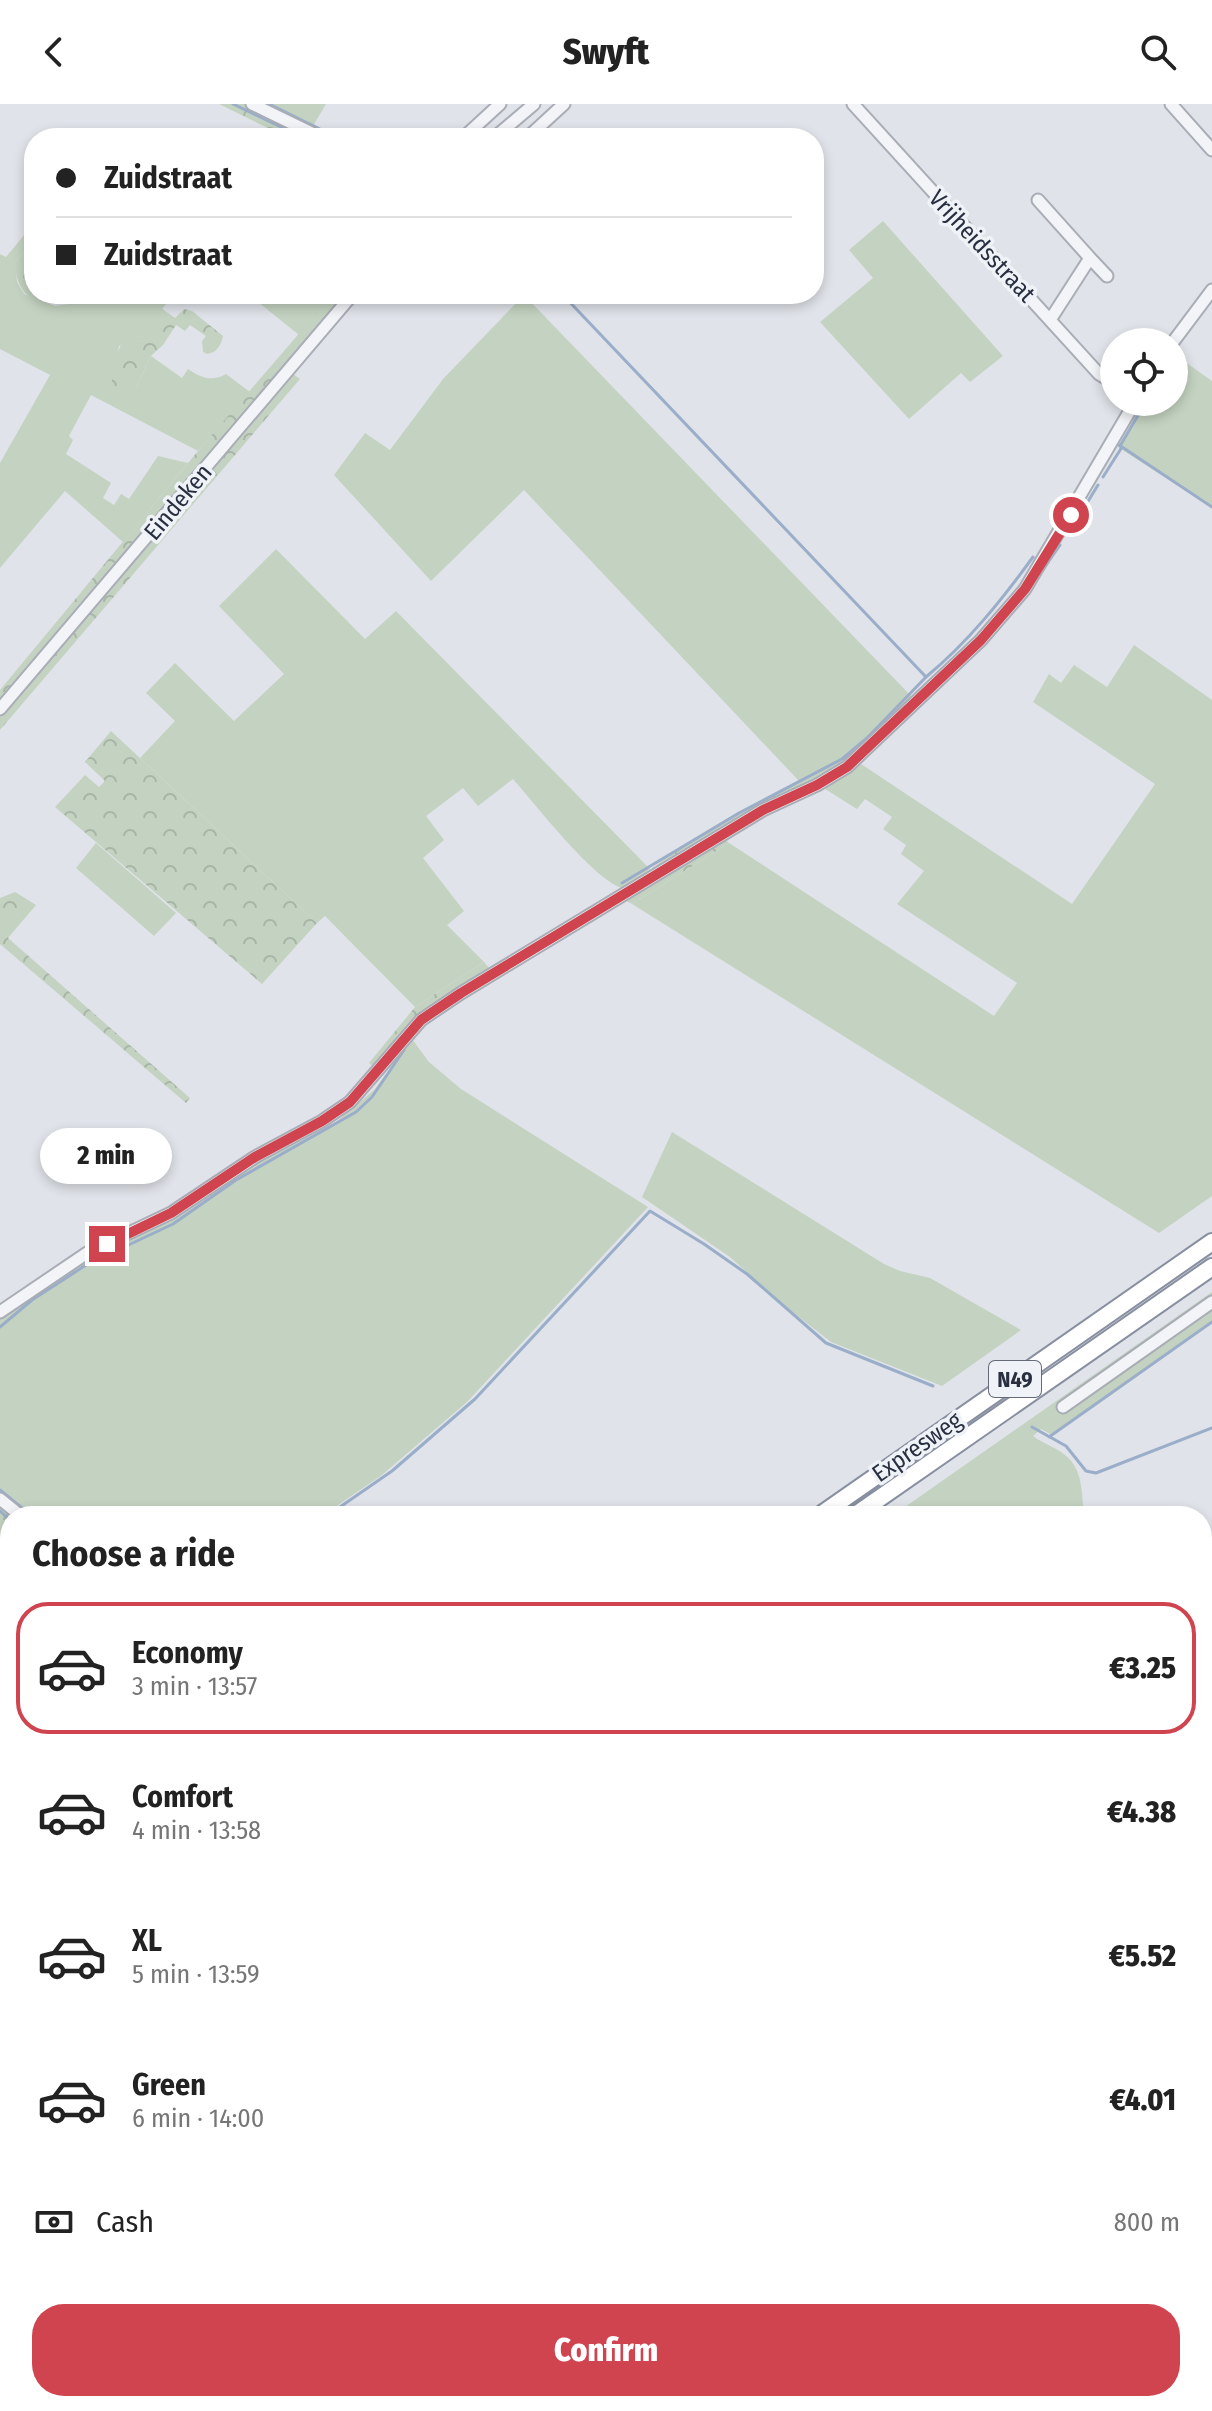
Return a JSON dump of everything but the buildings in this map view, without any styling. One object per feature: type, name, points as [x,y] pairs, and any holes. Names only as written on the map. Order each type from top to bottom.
[{"type":"highway","name":"Expresweg","points":[[833,1506],[1212,1242]]},
{"type":"highway","name":"Expresweg","points":[[868,1506],[1212,1267]]},
{"type":"street","points":[[252,104],[301,128]]},
{"type":"street","points":[[474,128],[500,104]]},
{"type":"street","points":[[506,128],[534,104]]},
{"type":"street","points":[[538,128],[564,104]]},
{"type":"street","name":"Vrijheidsstraat","points":[[853,104],[1100,375]]},
{"type":"street","points":[[1171,104],[1212,150]]},
{"type":"street","points":[[1038,200],[1107,276]]},
{"type":"street","points":[[1050,320],[1090,258]]},
{"type":"street","points":[[1184,328],[1212,290]]},
{"type":"street","name":"Eindeken","points":[[0,709],[344,304]]},
{"type":"street","points":[[0,1312],[87,1253],[171,1213],[255,1157],[341,1108],[369,1083],[421,1020],[461,993],[763,810],[847,767],[981,640],[1025,589],[1127,416]]},
{"type":"street","points":[[1063,1407],[1212,1302]]},
{"type":"green space","points":[[219,104],[246,104],[295,128],[268,128]]},
{"type":"green space","points":[[265,104],[326,104],[313,126]]},
{"type":"green space","points":[[883,221],[1003,356],[970,382],[961,373],[909,419],[820,322],[873,278],[849,250]]},
{"type":"green space","points":[[24,235],[24,252],[15,262],[24,304],[166,304],[138,339],[119,346],[117,357],[136,387],[151,356],[182,378],[188,369],[207,378],[226,374],[250,392],[198,451],[91,395],[69,436],[73,440],[66,454],[111,483],[103,498],[114,505],[121,494],[129,499],[158,456],[188,463],[123,542],[65,491],[0,568],[0,463],[50,375],[0,349],[0,254],[6,257]]},
{"type":"green space","points":[[24,252],[24,291],[20,286],[15,262]]},
{"type":"green space","points":[[260,304],[325,304],[299,335]]},
{"type":"green space","points":[[324,304],[338,304],[0,700],[0,690]]},
{"type":"green space","points":[[515,304],[533,304],[913,698],[846,762],[824,777],[820,772],[800,782],[524,490],[431,581],[334,475],[365,433],[390,450],[443,379]]},
{"type":"green space","points":[[161,308],[175,318],[184,309],[192,311],[223,336],[220,345],[207,354],[203,352],[202,341],[206,336],[190,325],[185,331],[176,325],[163,345],[151,356],[136,387],[125,398],[112,395],[112,378],[120,347],[128,333],[138,339]]},
{"type":"green space","points":[[1188,364],[1212,381],[1212,508],[1118,447],[1137,416],[1188,416]]},
{"type":"green space","points":[[293,374],[300,379],[0,730],[0,717]]},
{"type":"green space","points":[[276,549],[365,639],[396,611],[650,869],[635,883],[622,888],[610,882],[581,856],[513,779],[478,806],[463,788],[426,816],[444,840],[423,858],[464,911],[447,925],[484,962],[415,1007],[325,916],[317,923],[140,758],[175,721],[146,693],[175,663],[234,721],[284,674],[219,606]]},
{"type":"green space","points":[[1134,645],[1212,700],[1212,1196],[1159,1233],[632,904],[729,843],[994,1016],[1017,983],[897,904],[924,871],[901,854],[906,845],[883,829],[892,817],[865,799],[857,809],[825,789],[861,764],[1072,904],[1155,784],[1033,702],[1049,674],[1061,683],[1074,665],[1107,687]]},
{"type":"green space","points":[[111,731],[317,923],[262,984],[55,807],[85,775],[99,787],[105,781],[85,762]]},
{"type":"green space","points":[[820,772],[824,777],[635,883],[701,835]]},
{"type":"green space","points":[[724,838],[729,843],[632,904],[625,900]]},
{"type":"green space","points":[[96,843],[176,913],[154,936],[76,868]]},
{"type":"green space","points":[[15,892],[36,905],[8,938],[190,1098],[186,1103],[0,944],[0,898]]},
{"type":"green space","points":[[484,962],[489,968],[422,1013],[376,1069],[369,1063],[415,1007]]},
{"type":"green space","points":[[412,1039],[429,1062],[461,1089],[648,1207],[467,1402],[382,1475],[337,1506],[19,1506],[0,1490],[0,1319],[66,1272],[180,1216],[256,1164],[336,1122],[374,1090]]},
{"type":"green space","points":[[672,1132],[884,1264],[930,1278],[1021,1330],[942,1386],[831,1342],[730,1257],[642,1197]]},
{"type":"green space","points":[[1212,1292],[1212,1323],[1052,1435],[1041,1429],[1033,1436],[1061,1452],[1074,1465],[1080,1480],[1083,1506],[906,1506]]},
{"type":"waterway","points":[[233,104],[283,128]]},
{"type":"waterway","points":[[269,104],[318,128]]},
{"type":"waterway","points":[[572,304],[926,677],[983,620],[1033,557]]},
{"type":"waterway","points":[[1120,446],[1138,416]]},
{"type":"waterway","points":[[1119,445],[1212,507]]},
{"type":"waterway","points":[[1103,477],[1122,447]]},
{"type":"waterway","points":[[1076,521],[1098,485]]},
{"type":"waterway","points":[[1042,571],[1060,545]]},
{"type":"waterway","points":[[622,883],[739,813],[842,759],[867,738],[926,677]]},
{"type":"waterway","points":[[0,1327],[32,1300],[86,1265],[173,1224],[236,1180],[356,1112],[372,1097],[404,1050]]},
{"type":"waterway","points":[[341,1506],[392,1471],[475,1399],[650,1211],[747,1274],[826,1343],[933,1386]]},
{"type":"waterway","points":[[1049,1437],[1212,1322]]},
{"type":"waterway","points":[[1032,1427],[1066,1446],[1086,1471],[1096,1473],[1212,1428]]},
{"type":"waterway","points":[[0,1490],[20,1506]]},
{"type":"route","points":[[107,1244],[171,1213],[255,1157],[322,1121],[350,1102],[421,1020],[461,993],[763,810],[831,778],[847,767],[981,640],[1025,589],[1071,515]]}]
